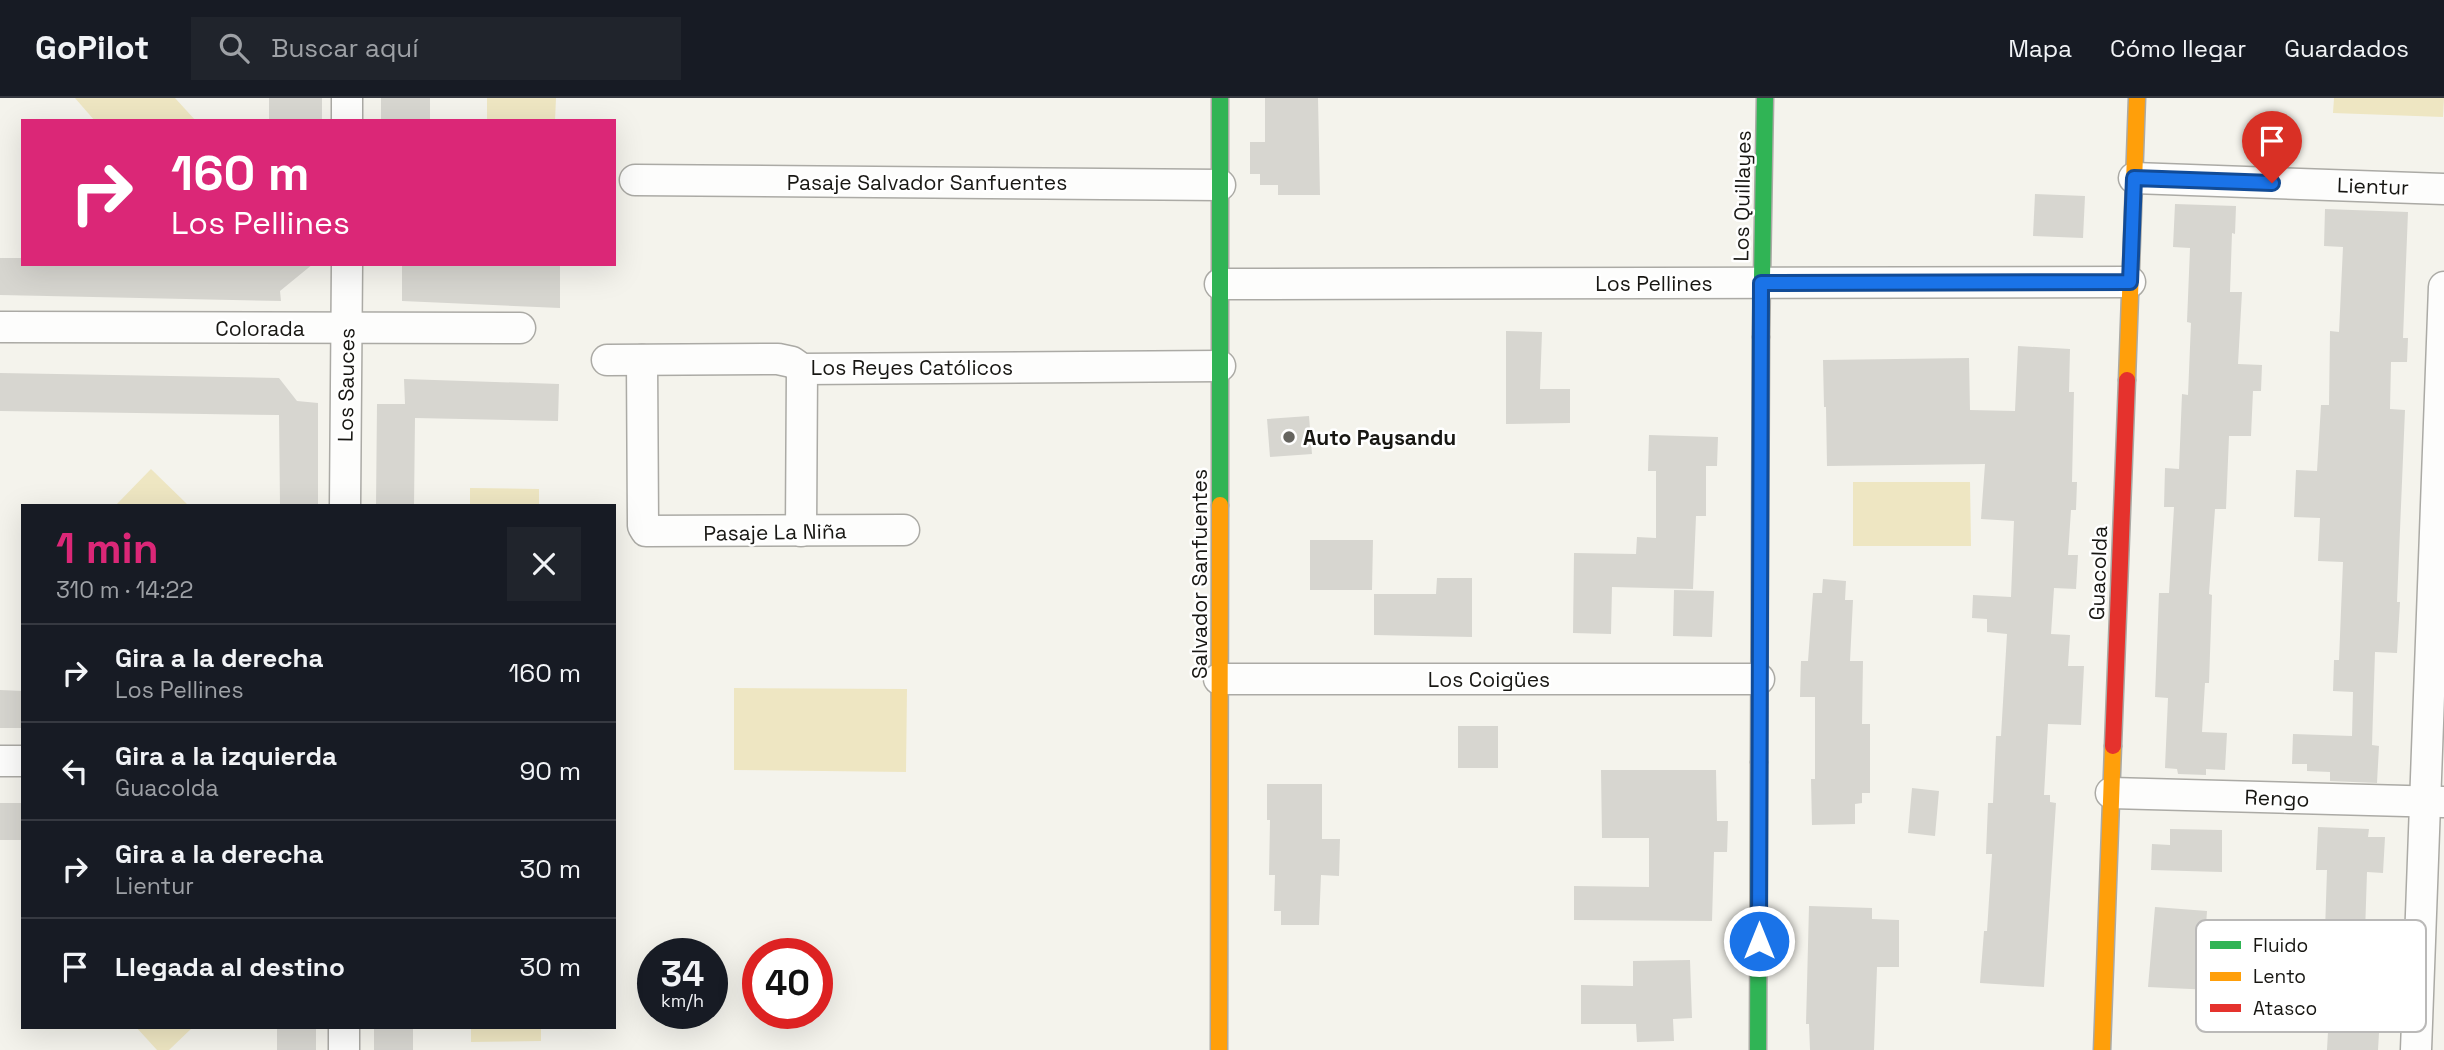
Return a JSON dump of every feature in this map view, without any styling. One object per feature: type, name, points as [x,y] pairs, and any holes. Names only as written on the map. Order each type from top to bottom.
[{"type":"street","points":[[347,98],[347,119]]},
{"type":"street","name":"Salvador Sanfuentes","points":[[1219,1050],[1220,98]]},
{"type":"street","name":"Los Quillayes","points":[[1758,1050],[1761,283],[1765,98]]},
{"type":"street","name":"Guacolda","points":[[2102,1050],[2137,98]]},
{"type":"street","name":"Lientur","points":[[2134,178],[2444,189]]},
{"type":"street","name":"Pasaje Salvador Sanfuentes","points":[[635,180],[1220,185]]},
{"type":"street","name":"Los Sauces","points":[[345,504],[347,266]]},
{"type":"street","name":"Los Pellines","points":[[1220,284],[2130,282]]},
{"type":"street","points":[[2426,920],[2435,802],[2444,287]]},
{"type":"street","name":"Colorada","points":[[0,327],[520,328]]},
{"type":"street","name":"Pasaje La Niña","points":[[642,359],[643,526],[646,531],[904,530]]},
{"type":"street","name":"Los Reyes Católicos","points":[[607,360],[778,359],[792,362],[802,369],[1220,366]]},
{"type":"street","points":[[801,531],[802,369]]},
{"type":"street","name":"Los Coigües","points":[[1219,679],[1759,679]]},
{"type":"street","points":[[0,761],[21,761]]},
{"type":"street","name":"Rengo","points":[[2111,793],[2435,802]]},
{"type":"street","points":[[344,1029],[344,1050]]},
{"type":"street","points":[[2416,1050],[2417,1032]]},
{"type":"shaded area","points":[[75,98],[175,98],[194,119],[93,119]]},
{"type":"shaded area","points":[[487,98],[556,98],[555,119],[487,119]]},
{"type":"shaded area","points":[[2334,98],[2444,98],[2443,117],[2333,113]]},
{"type":"shaded area","points":[[151,469],[187,504],[117,504]]},
{"type":"shaded area","points":[[1853,482],[1970,482],[1971,546],[1853,546]]},
{"type":"shaded area","points":[[470,488],[539,489],[539,504],[470,504]]},
{"type":"shaded area","points":[[734,688],[907,689],[906,772],[734,770]]},
{"type":"shaded area","points":[[138,1029],[191,1029],[169,1050],[157,1050]]},
{"type":"shaded area","points":[[471,1029],[541,1029],[541,1041],[471,1042]]},
{"type":"building","points":[[269,98],[322,98],[322,119],[269,119]]},
{"type":"building","points":[[381,98],[430,98],[430,119],[381,119]]},
{"type":"building","points":[[1265,98],[1318,98],[1320,195],[1278,195],[1278,185],[1260,185],[1260,174],[1250,174],[1250,142],[1265,142]]},
{"type":"building","points":[[2035,194],[2085,196],[2083,238],[2033,236]]},
{"type":"building","points":[[2175,204],[2236,206],[2235,234],[2232,233],[2230,292],[2242,292],[2238,364],[2262,365],[2261,391],[2253,391],[2251,436],[2229,436],[2226,509],[2215,509],[2209,594],[2212,595],[2209,683],[2205,683],[2202,732],[2227,733],[2225,770],[2206,769],[2206,775],[2178,774],[2177,769],[2165,768],[2168,698],[2155,697],[2159,593],[2169,593],[2174,507],[2164,507],[2165,468],[2179,469],[2182,394],[2188,395],[2191,323],[2187,322],[2190,248],[2173,247]]},
{"type":"building","points":[[2325,209],[2408,212],[2403,338],[2408,338],[2407,362],[2391,362],[2390,409],[2405,410],[2397,602],[2400,602],[2397,653],[2375,652],[2372,745],[2379,746],[2377,783],[2330,781],[2330,772],[2307,771],[2307,764],[2292,764],[2293,734],[2352,736],[2353,692],[2333,691],[2334,660],[2339,660],[2343,562],[2318,561],[2320,518],[2294,517],[2296,470],[2317,471],[2321,405],[2329,405],[2330,331],[2339,332],[2343,247],[2324,246]]},
{"type":"building","points":[[0,258],[21,258],[21,266],[311,266],[280,291],[281,301],[0,295]]},
{"type":"building","points":[[402,266],[560,266],[560,308],[402,301]]},
{"type":"building","points":[[1506,331],[1542,332],[1540,389],[1570,389],[1570,423],[1506,424]]},
{"type":"building","points":[[2018,346],[2070,349],[2069,392],[2074,392],[2072,482],[2077,482],[2076,510],[2071,510],[2068,555],[2078,555],[2076,589],[2054,588],[2051,634],[2070,635],[2068,666],[2084,666],[2081,725],[2048,724],[2044,795],[2050,795],[2050,802],[2056,803],[2044,987],[1980,983],[1984,931],[1987,931],[1992,854],[1986,854],[1988,803],[1993,803],[1996,736],[2001,736],[2007,634],[1987,632],[1987,619],[1972,618],[1973,595],[2011,597],[2014,521],[1981,519],[1985,464],[1827,466],[1824,407],[1823,360],[1969,358],[1970,410],[2015,411]]},
{"type":"building","points":[[0,373],[279,378],[297,401],[318,403],[318,504],[280,504],[279,415],[0,411]]},
{"type":"building","points":[[404,379],[559,384],[558,421],[415,418],[414,504],[376,504],[377,404],[405,404]]},
{"type":"building","name":"Auto Paysandu","points":[[1309,416],[1312,454],[1270,457],[1267,419]]},
{"type":"building","points":[[1649,435],[1718,437],[1717,466],[1706,466],[1706,516],[1696,516],[1693,589],[1612,587],[1611,634],[1573,633],[1574,553],[1636,554],[1637,537],[1656,538],[1656,471],[1648,471]]},
{"type":"building","points":[[1310,540],[1373,540],[1372,590],[1310,590]]},
{"type":"building","points":[[1437,578],[1472,578],[1472,637],[1374,635],[1374,594],[1436,594]]},
{"type":"building","points":[[1823,579],[1846,581],[1845,600],[1853,600],[1850,661],[1863,661],[1862,724],[1870,724],[1870,793],[1862,793],[1862,803],[1855,804],[1855,824],[1812,825],[1815,697],[1800,697],[1801,661],[1808,661],[1813,593],[1822,593]]},
{"type":"building","points":[[1674,590],[1714,591],[1712,637],[1673,636]]},
{"type":"building","points":[[0,690],[21,691],[21,728],[0,728]]},
{"type":"building","points":[[1458,726],[1498,726],[1498,768],[1458,768]]},
{"type":"building","points":[[1601,770],[1716,770],[1717,821],[1728,821],[1727,852],[1714,852],[1712,921],[1574,920],[1574,886],[1649,887],[1649,838],[1602,838]]},
{"type":"building","points":[[1267,784],[1322,784],[1322,839],[1340,839],[1339,876],[1321,875],[1319,925],[1281,925],[1281,911],[1274,911],[1275,875],[1269,875],[1270,820],[1267,820]]},
{"type":"building","points":[[1912,788],[1939,791],[1935,836],[1908,833]]},
{"type":"building","points":[[0,803],[21,803],[21,840],[0,840]]},
{"type":"building","points":[[2318,827],[2369,829],[2368,837],[2385,837],[2383,873],[2367,872],[2365,920],[2325,920],[2327,870],[2316,870]]},
{"type":"building","points":[[2170,829],[2222,830],[2222,872],[2151,870],[2152,844],[2170,845]]},
{"type":"building","points":[[1809,906],[1872,908],[1872,919],[1899,920],[1899,967],[1877,967],[1874,1050],[1810,1050],[1809,1024],[1806,1024]]},
{"type":"building","points":[[2155,907],[2207,911],[2206,920],[2196,920],[2196,989],[2148,987]]},
{"type":"building","points":[[1690,960],[1692,1018],[1673,1019],[1674,1041],[1637,1042],[1636,1024],[1581,1024],[1581,985],[1633,986],[1633,961]]},
{"type":"building","points":[[277,1029],[316,1029],[316,1050],[277,1050]]},
{"type":"building","points":[[374,1029],[413,1029],[413,1050],[374,1050]]},
{"type":"building","points":[[2328,1032],[2379,1032],[2378,1050],[2327,1050]]},
{"type":"traffic: fast","points":[[1220,98],[1220,505]]},
{"type":"traffic: fast","points":[[1761,337],[1765,98]]},
{"type":"traffic: fast","points":[[1758,1050],[1759,762]]},
{"type":"traffic: slow","points":[[2127,380],[2137,98]]},
{"type":"traffic: slow","points":[[1759,762],[1761,337]]},
{"type":"traffic: slow","points":[[1219,1050],[1220,505]]},
{"type":"traffic: slow","points":[[2102,1050],[2113,746]]},
{"type":"traffic: jam","points":[[2113,746],[2127,380]]},
{"type":"place","name":"Auto Paysandu","points":[[1289,437]]},
{"type":"route","points":[[1759,941],[1761,283],[2130,282],[2134,178],[2272,183]]}]
